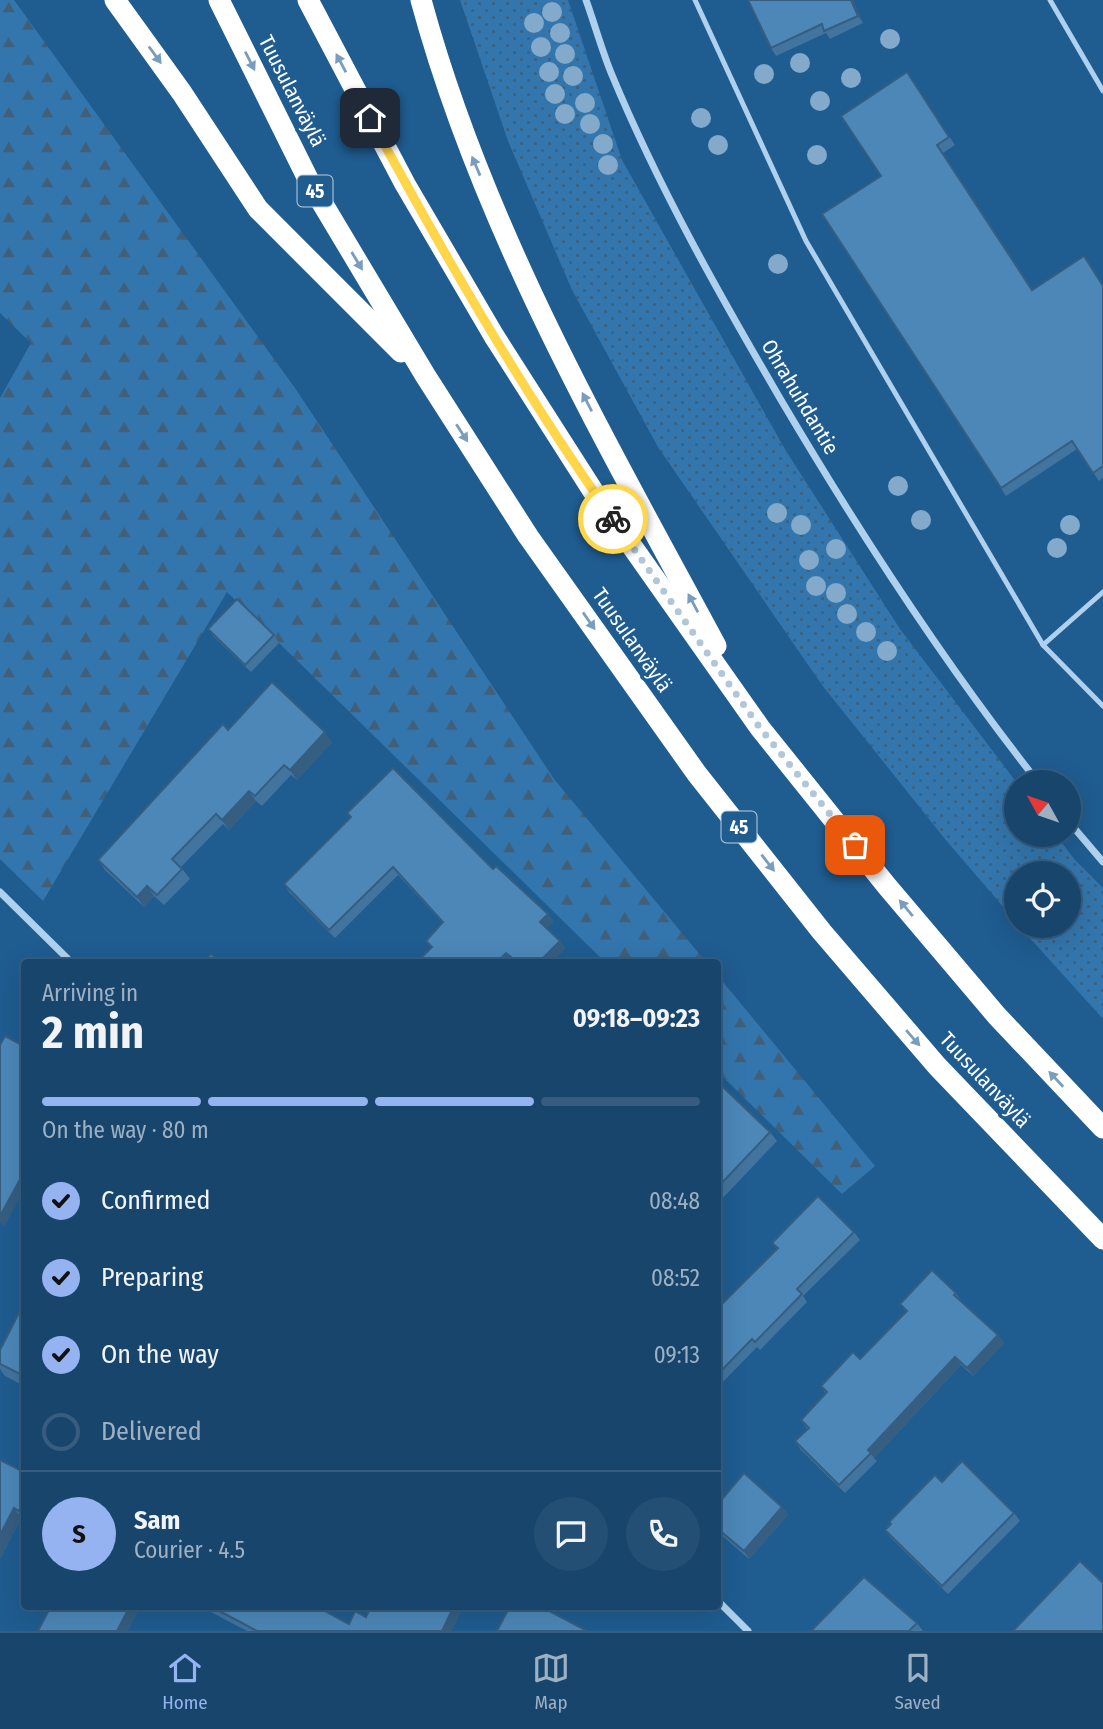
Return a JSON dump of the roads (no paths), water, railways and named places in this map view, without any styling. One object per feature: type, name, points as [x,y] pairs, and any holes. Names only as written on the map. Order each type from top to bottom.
[{"type":"highway","points":[[115,0],[182,93],[258,209],[425,375]]},
{"type":"highway","name":"Tuusulanväylä","points":[[219,0],[309,181],[425,375],[528,536],[697,774],[822,932],[937,1066],[1103,1239]]},
{"type":"highway","points":[[308,0],[405,184],[494,337],[593,491],[760,728],[886,885],[989,1006],[1103,1128]]},
{"type":"highway","points":[[421,0],[439,69],[470,152],[524,276],[622,471],[760,728]]},
{"type":"street","name":"Ohrahuhdantie","points":[[586,0],[611,73],[642,143],[716,290],[822,469],[891,577],[1029,770]]},
{"type":"street","points":[[1082,837],[1103,862]]},
{"type":"street","points":[[0,892],[68,959]]},
{"type":"street","points":[[721,1604],[748,1631]]},
{"type":"lane","points":[[695,0],[806,241],[1043,645],[1103,706]]},
{"type":"lane","points":[[1051,0],[1103,91]]},
{"type":"lane","points":[[1043,645],[1103,592]]}]
